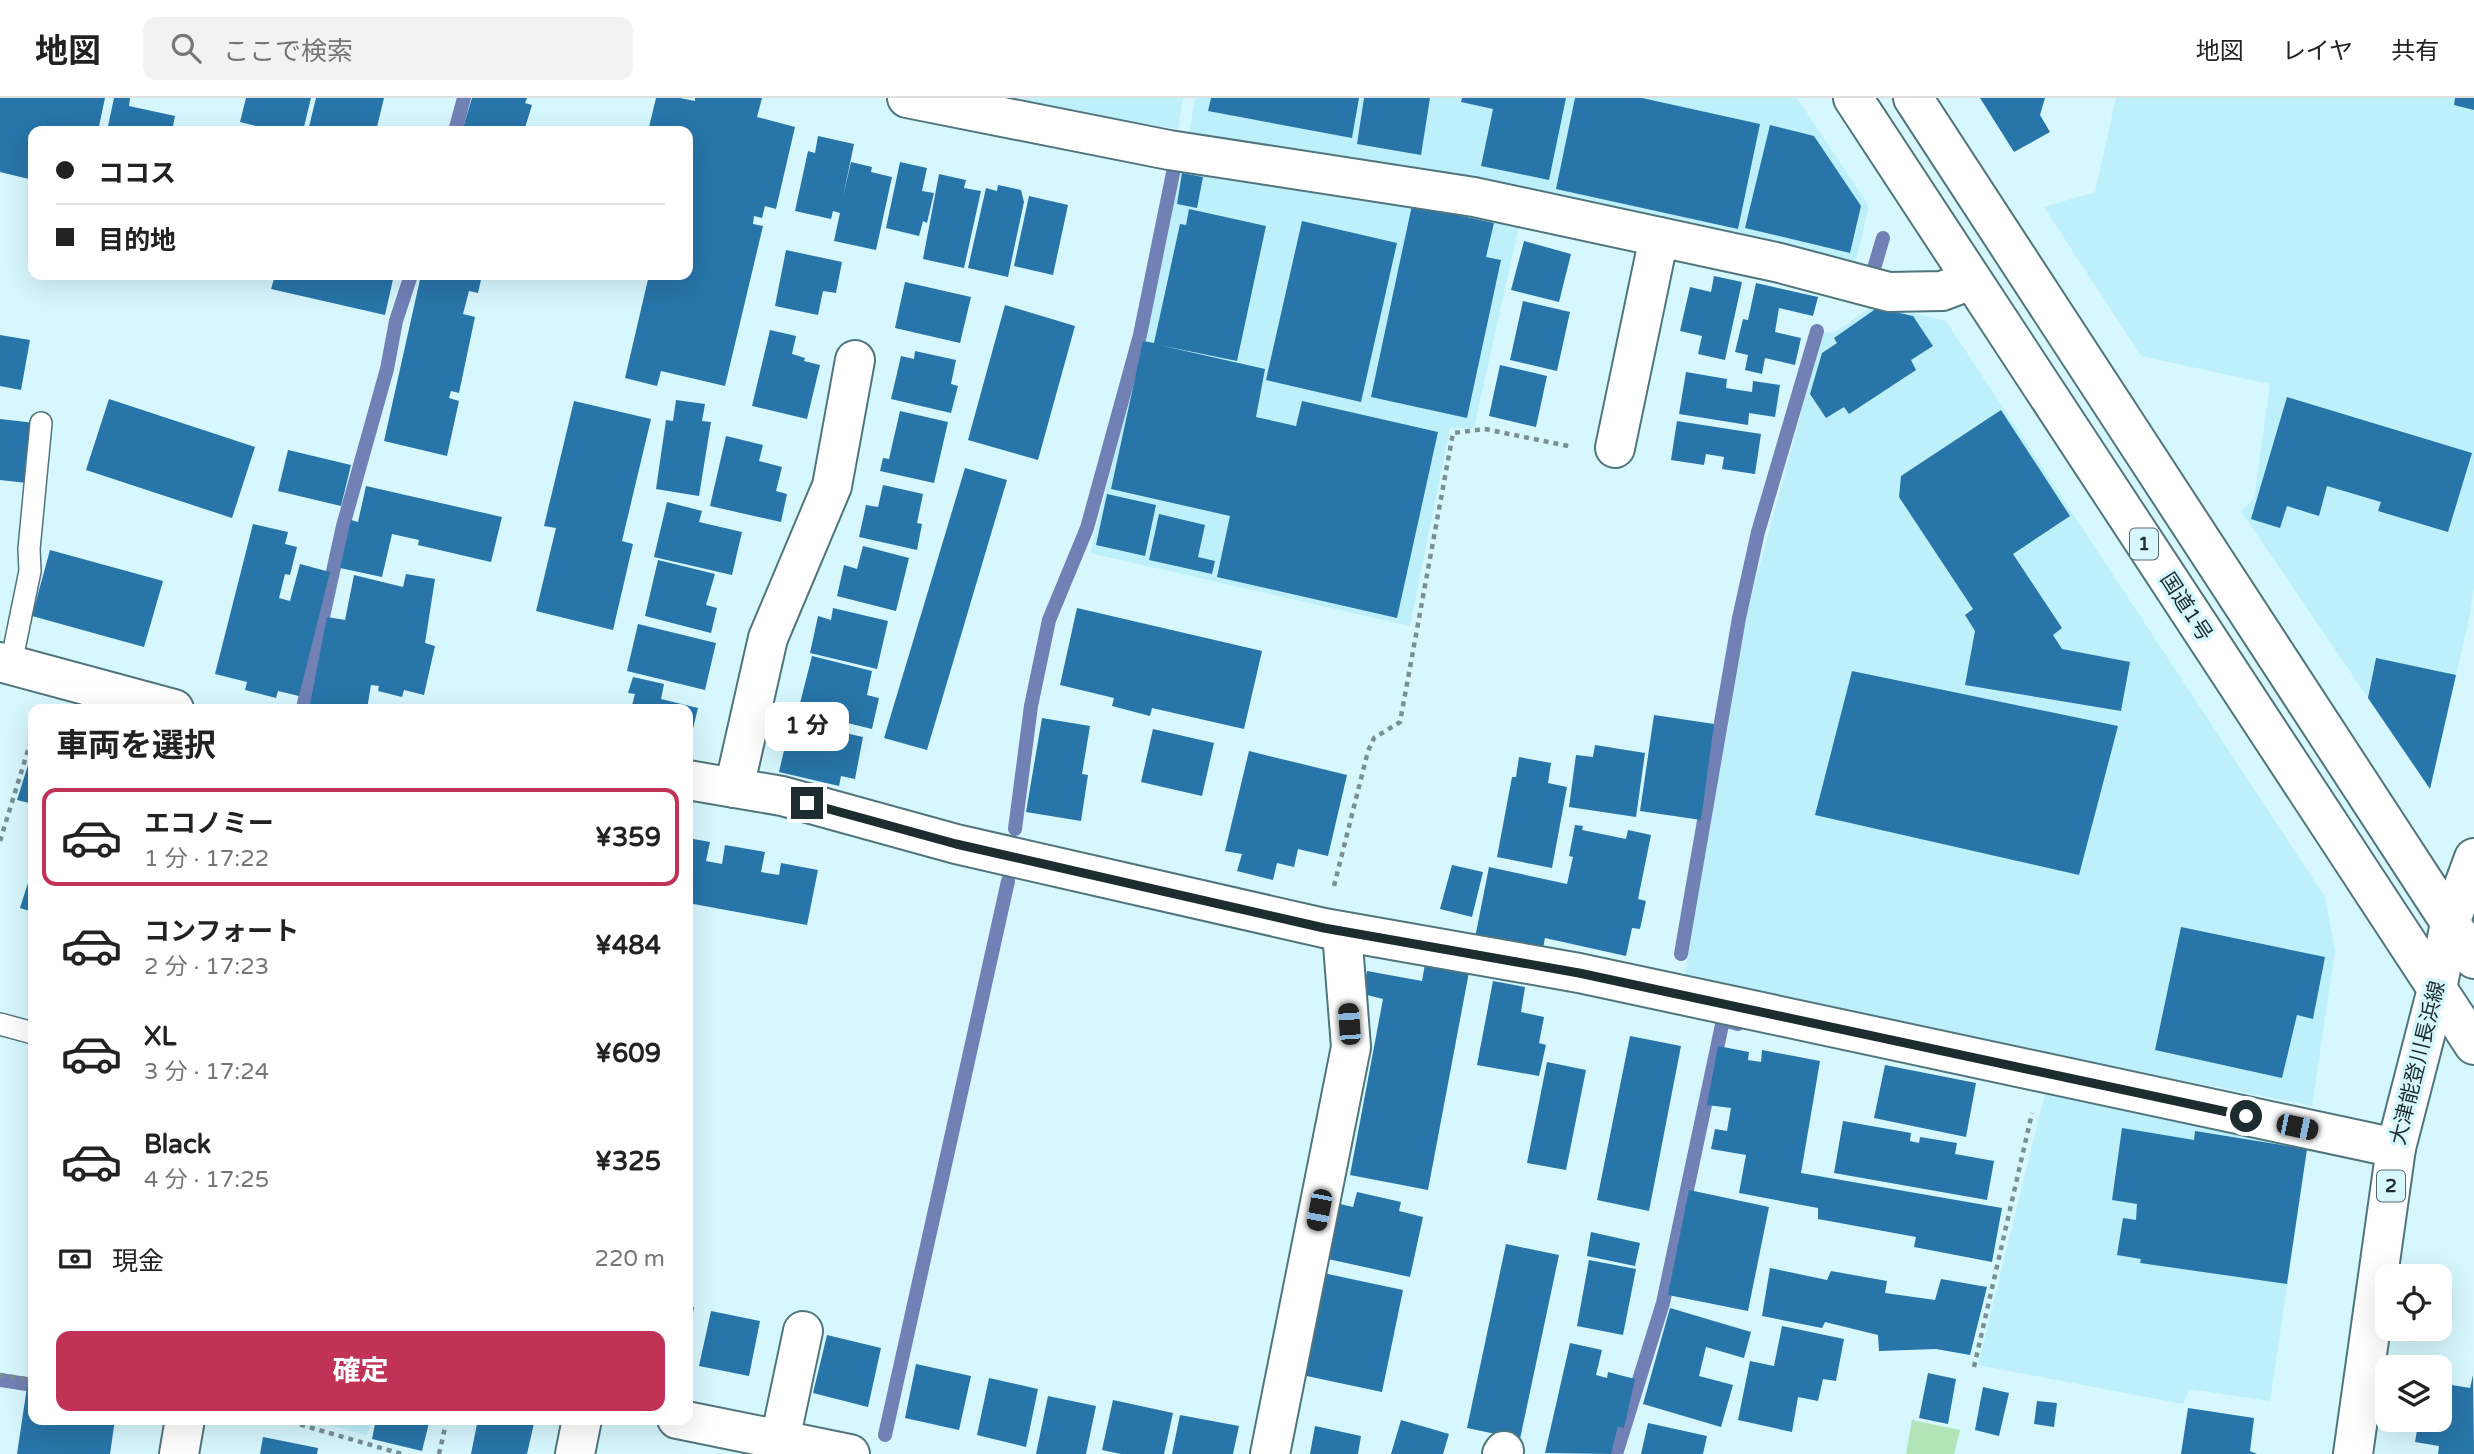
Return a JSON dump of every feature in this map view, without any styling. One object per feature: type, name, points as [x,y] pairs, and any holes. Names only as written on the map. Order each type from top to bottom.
[{"type":"main road","points":[[907,98],[1169,150],[1474,197],[1780,263],[1889,292],[1942,291],[1971,280]]},
{"type":"main road","name":"国道1号","points":[[1853,98],[2474,1045]]},
{"type":"main road","name":"1","points":[[1913,98],[2474,959]]},
{"type":"main road","points":[[1615,448],[1659,237]]},
{"type":"main road","points":[[734,788],[768,638],[832,486],[855,359]]},
{"type":"main road","points":[[5,663],[156,704]]},
{"type":"main road","points":[[693,781],[782,796],[956,844],[1333,930],[1579,973],[2396,1148]]},
{"type":"main road","name":"大津能登川長浜線","points":[[2353,1454],[2396,1148],[2437,989],[2450,923],[2474,858]]},
{"type":"main road","points":[[1270,1454],[1351,1047],[1333,930]]},
{"type":"main road","points":[[780,1440],[803,1331]]},
{"type":"main road","points":[[693,1422],[850,1454]]},
{"type":"main road","points":[[179,1454],[184,1425]]},
{"type":"main road","points":[[575,1454],[581,1425]]},
{"type":"lane","points":[[5,663],[30,571],[29,549],[41,423]]},
{"type":"lane","points":[[0,1024],[28,1031]]},
{"type":"path","points":[[1333,930],[1368,751],[1374,738],[1400,722],[1453,433],[1485,429],[1595,452],[1615,448]]},
{"type":"path","points":[[0,841],[28,750]]},
{"type":"path","points":[[1974,1367],[2042,1072]]},
{"type":"path","points":[[0,1375],[28,1379]]},
{"type":"path","points":[[302,1425],[402,1454]]},
{"type":"path","points":[[439,1454],[446,1425]]},
{"type":"shaded area","points":[[1023,98],[1183,98],[1178,129],[1022,105]]},
{"type":"shaded area","points":[[1195,98],[1797,98],[1869,206],[1856,261],[1552,195],[1353,157],[1189,134]]},
{"type":"shaded area","points":[[2116,98],[2474,98],[2474,587],[2430,789],[2241,511],[2254,499],[2270,384],[2141,356],[2044,207],[2095,192]]},
{"type":"shaded area","points":[[1181,166],[1520,222],[1474,428],[1450,428],[1410,626],[1090,553],[1156,292]]},
{"type":"shaded area","points":[[1875,304],[1946,321],[2325,897],[2335,951],[2312,1106],[1684,981],[1740,638],[1806,395],[1824,332],[1834,333]]},
{"type":"shaded area","points":[[2046,1089],[2308,1144],[2270,1401],[2189,1389],[2183,1404],[1978,1365]]},
{"type":"shaded area","points":[[330,1425],[370,1425],[367,1435]]},
{"type":"green space","points":[[1912,1420],[1960,1430],[1954,1454],[1906,1454]]},
{"type":"building","points":[[0,98],[105,98],[99,126],[28,126],[28,179],[0,172]]},
{"type":"building","points":[[114,98],[130,98],[129,106],[175,116],[173,126],[108,126]]},
{"type":"building","points":[[246,98],[311,98],[304,126],[256,126],[240,122]]},
{"type":"building","points":[[316,98],[384,98],[377,126],[309,126]]},
{"type":"building","points":[[472,98],[527,98],[525,103],[532,105],[526,126],[464,126]]},
{"type":"building","points":[[656,98],[695,101],[695,98],[762,98],[757,117],[795,127],[776,209],[765,206],[762,218],[754,216],[753,224],[763,226],[725,386],[661,371],[657,386],[625,378],[648,280],[693,280],[693,126],[649,126]]},
{"type":"building","points":[[1211,98],[1359,98],[1352,138],[1208,111]]},
{"type":"building","points":[[1364,98],[1430,98],[1421,155],[1357,144]]},
{"type":"building","points":[[1462,98],[1566,98],[1549,180],[1481,166],[1493,109],[1461,102]]},
{"type":"building","points":[[1575,98],[1642,98],[1760,124],[1738,229],[1556,189]]},
{"type":"building","points":[[1980,98],[2045,98],[2040,115],[2050,132],[2014,152]]},
{"type":"building","points":[[2455,98],[2474,98],[2474,110],[2454,105]]},
{"type":"building","points":[[1770,125],[1814,136],[1861,206],[1850,253],[1745,228]]},
{"type":"building","points":[[818,136],[854,144],[843,197],[851,162],[872,167],[871,172],[892,177],[876,250],[834,241],[840,213],[833,211],[831,219],[795,211],[808,151],[815,153]]},
{"type":"building","points":[[900,162],[927,168],[922,191],[934,193],[927,223],[923,221],[919,236],[886,228]]},
{"type":"building","points":[[1182,173],[1203,177],[1197,208],[1177,204]]},
{"type":"building","points":[[939,174],[966,180],[964,188],[981,191],[964,268],[923,259]]},
{"type":"building","points":[[998,185],[1021,190],[1024,202],[1008,277],[968,268],[986,188],[997,191]]},
{"type":"building","points":[[1029,196],[1068,205],[1053,275],[1014,266]]},
{"type":"building","points":[[1412,205],[1494,223],[1486,257],[1501,260],[1467,418],[1371,397]]},
{"type":"building","points":[[1189,209],[1266,226],[1237,361],[1159,345],[1265,369],[1256,417],[1296,426],[1302,401],[1438,432],[1397,618],[1217,577],[1230,516],[1111,489],[1143,341],[1154,343],[1180,224],[1186,225]]},
{"type":"building","points":[[1302,221],[1397,243],[1361,402],[1266,380]]},
{"type":"building","points":[[1524,241],[1571,254],[1559,302],[1511,290]]},
{"type":"building","points":[[786,250],[842,262],[836,293],[823,291],[818,315],[775,306]]},
{"type":"building","points":[[1714,276],[1742,282],[1725,360],[1698,354],[1702,336],[1680,331],[1690,287],[1711,292]]},
{"type":"building","points":[[274,280],[393,280],[385,315],[271,289]]},
{"type":"building","points":[[420,280],[481,280],[478,293],[469,291],[463,314],[475,317],[459,393],[451,391],[449,398],[459,401],[447,456],[384,441]]},
{"type":"building","points":[[905,282],[971,297],[960,343],[895,328]]},
{"type":"building","points":[[1756,283],[1818,297],[1813,316],[1779,308],[1775,332],[1801,338],[1795,365],[1765,358],[1762,374],[1745,370],[1748,355],[1735,352],[1743,319],[1748,320]]},
{"type":"building","points":[[1523,301],[1570,312],[1557,371],[1510,360]]},
{"type":"building","points":[[1005,305],[1075,326],[1038,460],[968,440]]},
{"type":"building","points":[[1877,308],[1913,316],[1933,346],[1911,360],[1916,370],[1849,414],[1844,407],[1826,418],[1810,394],[1822,353],[1837,343],[1834,338]]},
{"type":"building","points":[[770,330],[796,336],[792,354],[805,358],[804,361],[820,365],[807,419],[752,406]]},
{"type":"building","points":[[0,335],[30,340],[21,390],[0,386]]},
{"type":"building","points":[[915,351],[956,360],[951,384],[958,386],[951,413],[891,399],[901,356],[914,359]]},
{"type":"building","points":[[1500,365],[1547,376],[1536,427],[1489,416]]},
{"type":"building","points":[[1686,372],[1727,379],[1726,388],[1752,392],[1753,381],[1780,385],[1775,417],[1749,413],[1748,425],[1679,414]]},
{"type":"building","points":[[2287,397],[2472,453],[2448,532],[2378,511],[2381,502],[2327,486],[2319,516],[2287,506],[2280,528],[2251,519]]},
{"type":"building","points":[[109,399],[255,447],[232,518],[86,470]]},
{"type":"building","points":[[676,400],[705,404],[702,421],[711,422],[699,496],[656,489],[666,420],[673,421]]},
{"type":"building","points":[[574,401],[651,419],[622,541],[633,544],[613,630],[536,611],[556,528],[544,526]]},
{"type":"building","points":[[2001,410],[2070,516],[2013,554],[2062,628],[2053,635],[2062,649],[2130,662],[2121,711],[1965,685],[1975,631],[1965,615],[1973,609],[1899,497],[1901,476]]},
{"type":"building","points":[[900,411],[948,422],[934,483],[880,471],[883,458],[889,459]]},
{"type":"building","points":[[0,419],[35,423],[27,483],[0,480]]},
{"type":"building","points":[[1677,421],[1761,434],[1755,474],[1722,469],[1724,457],[1706,454],[1704,465],[1671,460]]},
{"type":"building","points":[[726,436],[763,445],[759,461],[782,467],[776,491],[787,494],[781,522],[710,506]]},
{"type":"building","points":[[288,450],[351,465],[341,506],[278,491]]},
{"type":"building","points":[[965,468],[1007,480],[927,750],[884,738]]},
{"type":"building","points":[[883,485],[923,494],[917,523],[922,524],[917,550],[859,537],[866,505],[878,507]]},
{"type":"building","points":[[366,486],[502,517],[491,562],[418,545],[419,540],[392,534],[382,577],[340,568],[351,520],[358,522]]},
{"type":"building","points":[[1107,494],[1156,505],[1145,556],[1096,545]]},
{"type":"building","points":[[667,502],[702,511],[699,522],[742,532],[732,575],[654,557]]},
{"type":"building","points":[[1159,514],[1205,525],[1198,557],[1215,561],[1212,574],[1149,560]]},
{"type":"building","points":[[253,524],[288,532],[285,544],[297,547],[290,575],[285,574],[279,598],[290,601],[300,564],[330,572],[299,696],[278,691],[276,698],[245,690],[247,682],[215,674]]},
{"type":"building","points":[[863,546],[909,558],[896,611],[837,596],[844,565],[857,569]]},
{"type":"building","points":[[50,550],[163,581],[144,647],[32,616]]},
{"type":"building","points":[[658,560],[715,574],[706,605],[717,608],[711,633],[645,616]]},
{"type":"building","points":[[406,574],[435,579],[425,643],[435,646],[424,695],[404,690],[402,697],[378,691],[379,686],[371,685],[368,704],[310,704],[327,617],[345,620],[354,575],[403,587]]},
{"type":"building","points":[[833,608],[888,621],[877,669],[810,653],[818,616],[831,620]]},
{"type":"building","points":[[1077,608],[1262,651],[1244,729],[1152,708],[1150,716],[1112,706],[1114,698],[1060,685]]},
{"type":"building","points":[[638,624],[716,643],[705,690],[627,671]]},
{"type":"building","points":[[812,656],[872,671],[867,695],[879,698],[872,729],[798,711]]},
{"type":"building","points":[[2376,658],[2456,675],[2430,789],[2368,698]]},
{"type":"building","points":[[1852,671],[2118,726],[2079,875],[1815,815]]},
{"type":"building","points":[[633,677],[664,684],[661,699],[682,704],[632,704],[635,694],[628,693]]},
{"type":"building","points":[[693,707],[698,708],[693,729]]},
{"type":"building","points":[[1654,715],[1714,724],[1701,820],[1640,811]]},
{"type":"building","points":[[792,716],[824,724],[820,739],[829,741],[832,730],[863,737],[855,779],[841,776],[839,786],[779,772]]},
{"type":"building","points":[[1042,718],[1090,726],[1082,774],[1088,775],[1081,821],[1026,812]]},
{"type":"building","points":[[1153,729],[1214,743],[1202,796],[1141,782]]},
{"type":"building","points":[[1595,745],[1645,753],[1636,817],[1569,807],[1576,755],[1593,757]]},
{"type":"building","points":[[1249,751],[1347,775],[1328,856],[1298,849],[1294,867],[1277,863],[1273,880],[1237,871],[1242,854],[1225,851]]},
{"type":"building","points":[[1519,757],[1551,763],[1548,783],[1567,787],[1552,868],[1497,857],[1512,777],[1516,777]]},
{"type":"building","points":[[28,765],[28,803],[17,800]]},
{"type":"building","points":[[1575,825],[1583,826],[1582,830],[1626,839],[1628,830],[1651,835],[1638,899],[1646,901],[1640,929],[1632,928],[1626,956],[1545,938],[1542,953],[1475,938],[1489,867],[1567,884],[1573,857],[1569,856]]},
{"type":"building","points":[[693,839],[710,842],[706,861],[722,864],[725,845],[765,852],[761,872],[779,875],[781,863],[818,870],[807,925],[693,904]]},
{"type":"building","points":[[1452,865],[1483,872],[1472,917],[1440,909]]},
{"type":"building","points":[[28,883],[28,910],[20,908]]},
{"type":"building","points":[[2181,927],[2325,957],[2313,1019],[2297,1015],[2282,1078],[2155,1050]]},
{"type":"building","points":[[1425,964],[1469,972],[1428,1190],[1350,1175],[1383,999],[1363,994],[1367,971],[1422,981]]},
{"type":"building","points":[[1493,981],[1525,987],[1521,1012],[1544,1017],[1539,1043],[1546,1045],[1539,1076],[1477,1065]]},
{"type":"building","points":[[1630,1036],[1681,1046],[1649,1211],[1597,1200]]},
{"type":"building","points":[[1718,1046],[1749,1052],[1748,1060],[1761,1062],[1762,1050],[1820,1061],[1801,1173],[2002,1208],[1992,1262],[1914,1247],[1916,1237],[1818,1219],[1818,1208],[1739,1193],[1746,1155],[1711,1149],[1715,1129],[1727,1131],[1731,1108],[1707,1105]]},
{"type":"building","points":[[1547,1062],[1586,1070],[1566,1170],[1527,1163]]},
{"type":"building","points":[[1885,1065],[1976,1083],[1966,1137],[1874,1118]]},
{"type":"building","points":[[1843,1121],[1911,1133],[1910,1141],[1919,1143],[1920,1137],[1957,1143],[1955,1154],[1994,1161],[1987,1200],[1834,1173]]},
{"type":"building","points":[[2122,1128],[2194,1140],[2195,1131],[2307,1149],[2287,1284],[2140,1263],[2141,1259],[2117,1255],[2123,1218],[2136,1220],[2137,1204],[2112,1200]]},
{"type":"building","points":[[1689,1190],[1769,1207],[1748,1311],[1668,1295]]},
{"type":"building","points":[[1357,1192],[1401,1202],[1399,1211],[1423,1217],[1410,1277],[1328,1259],[1340,1204],[1353,1207]]},
{"type":"building","points":[[1591,1232],[1640,1243],[1635,1266],[1587,1256]]},
{"type":"building","points":[[1506,1244],[1559,1255],[1520,1439],[1467,1428]]},
{"type":"building","points":[[1589,1260],[1636,1269],[1623,1335],[1577,1326]]},
{"type":"building","points":[[1770,1268],[1827,1280],[1831,1271],[1887,1281],[1885,1293],[1935,1300],[1941,1279],[1987,1287],[1970,1355],[1936,1349],[1879,1351],[1878,1335],[1825,1322],[1822,1328],[1762,1316]]},
{"type":"building","points":[[1323,1273],[1403,1290],[1382,1392],[1302,1375]]},
{"type":"building","points":[[1670,1308],[1751,1332],[1744,1358],[1706,1347],[1699,1376],[1733,1385],[1721,1427],[1643,1404]]},
{"type":"building","points":[[711,1311],[760,1321],[749,1376],[699,1366]]},
{"type":"building","points":[[1782,1326],[1844,1339],[1836,1381],[1823,1379],[1818,1401],[1798,1397],[1792,1432],[1738,1420],[1750,1361],[1774,1366]]},
{"type":"building","points":[[827,1335],[881,1348],[868,1407],[813,1393]]},
{"type":"building","points":[[1570,1343],[1602,1350],[1596,1375],[1607,1378],[1608,1372],[1635,1379],[1624,1428],[1618,1426],[1611,1454],[1545,1453]]},
{"type":"building","points":[[916,1364],[971,1376],[959,1430],[905,1418]]},
{"type":"building","points":[[1928,1373],[1956,1379],[1948,1424],[1919,1418]]},
{"type":"building","points":[[2473,1375],[2474,1454],[2438,1454],[2439,1446],[2415,1442],[2417,1432],[2452,1432],[2452,1385],[2470,1388]]},
{"type":"building","points":[[989,1378],[1038,1389],[1026,1447],[977,1435]]},
{"type":"building","points":[[27,1387],[28,1425],[114,1425],[110,1454],[17,1454]]},
{"type":"building","points":[[1983,1387],[2009,1393],[1999,1436],[1975,1430]]},
{"type":"building","points":[[1048,1396],[1096,1406],[1086,1454],[1036,1454]]},
{"type":"building","points":[[1113,1400],[1173,1413],[1164,1454],[1121,1454],[1102,1450]]},
{"type":"building","points":[[2037,1401],[2057,1403],[2054,1427],[2034,1424]]},
{"type":"building","points":[[2188,1408],[2254,1418],[2250,1451],[2257,1454],[2181,1454]]},
{"type":"building","points":[[1180,1415],[1239,1426],[1233,1454],[1172,1454]]},
{"type":"building","points":[[1401,1420],[1449,1434],[1443,1454],[1391,1454]]},
{"type":"building","points":[[1648,1423],[1707,1436],[1703,1454],[1641,1454]]},
{"type":"building","points":[[375,1425],[428,1425],[422,1451],[372,1439]]},
{"type":"building","points":[[477,1425],[534,1425],[527,1454],[471,1454]]},
{"type":"building","points":[[1315,1426],[1361,1436],[1358,1454],[1310,1454]]},
{"type":"building","points":[[263,1437],[318,1448],[317,1454],[260,1454]]},
{"type":"waterway","points":[[456,126],[464,98]]},
{"type":"waterway","points":[[1015,829],[1031,706],[1049,620],[1087,528],[1140,335],[1174,168]]},
{"type":"waterway","points":[[1875,265],[1883,238]]},
{"type":"waterway","points":[[304,704],[343,526],[387,369],[396,321],[409,280]]},
{"type":"waterway","points":[[1681,954],[1739,618],[1758,532],[1817,331]]},
{"type":"waterway","points":[[885,1435],[1008,881]]},
{"type":"waterway","points":[[1616,1454],[1663,1303],[1723,1020],[1738,1024]]},
{"type":"waterway","points":[[0,1380],[28,1384]]},
{"type":"route","points":[[807,803],[956,844],[1342,932],[1579,973],[2246,1116]]}]
